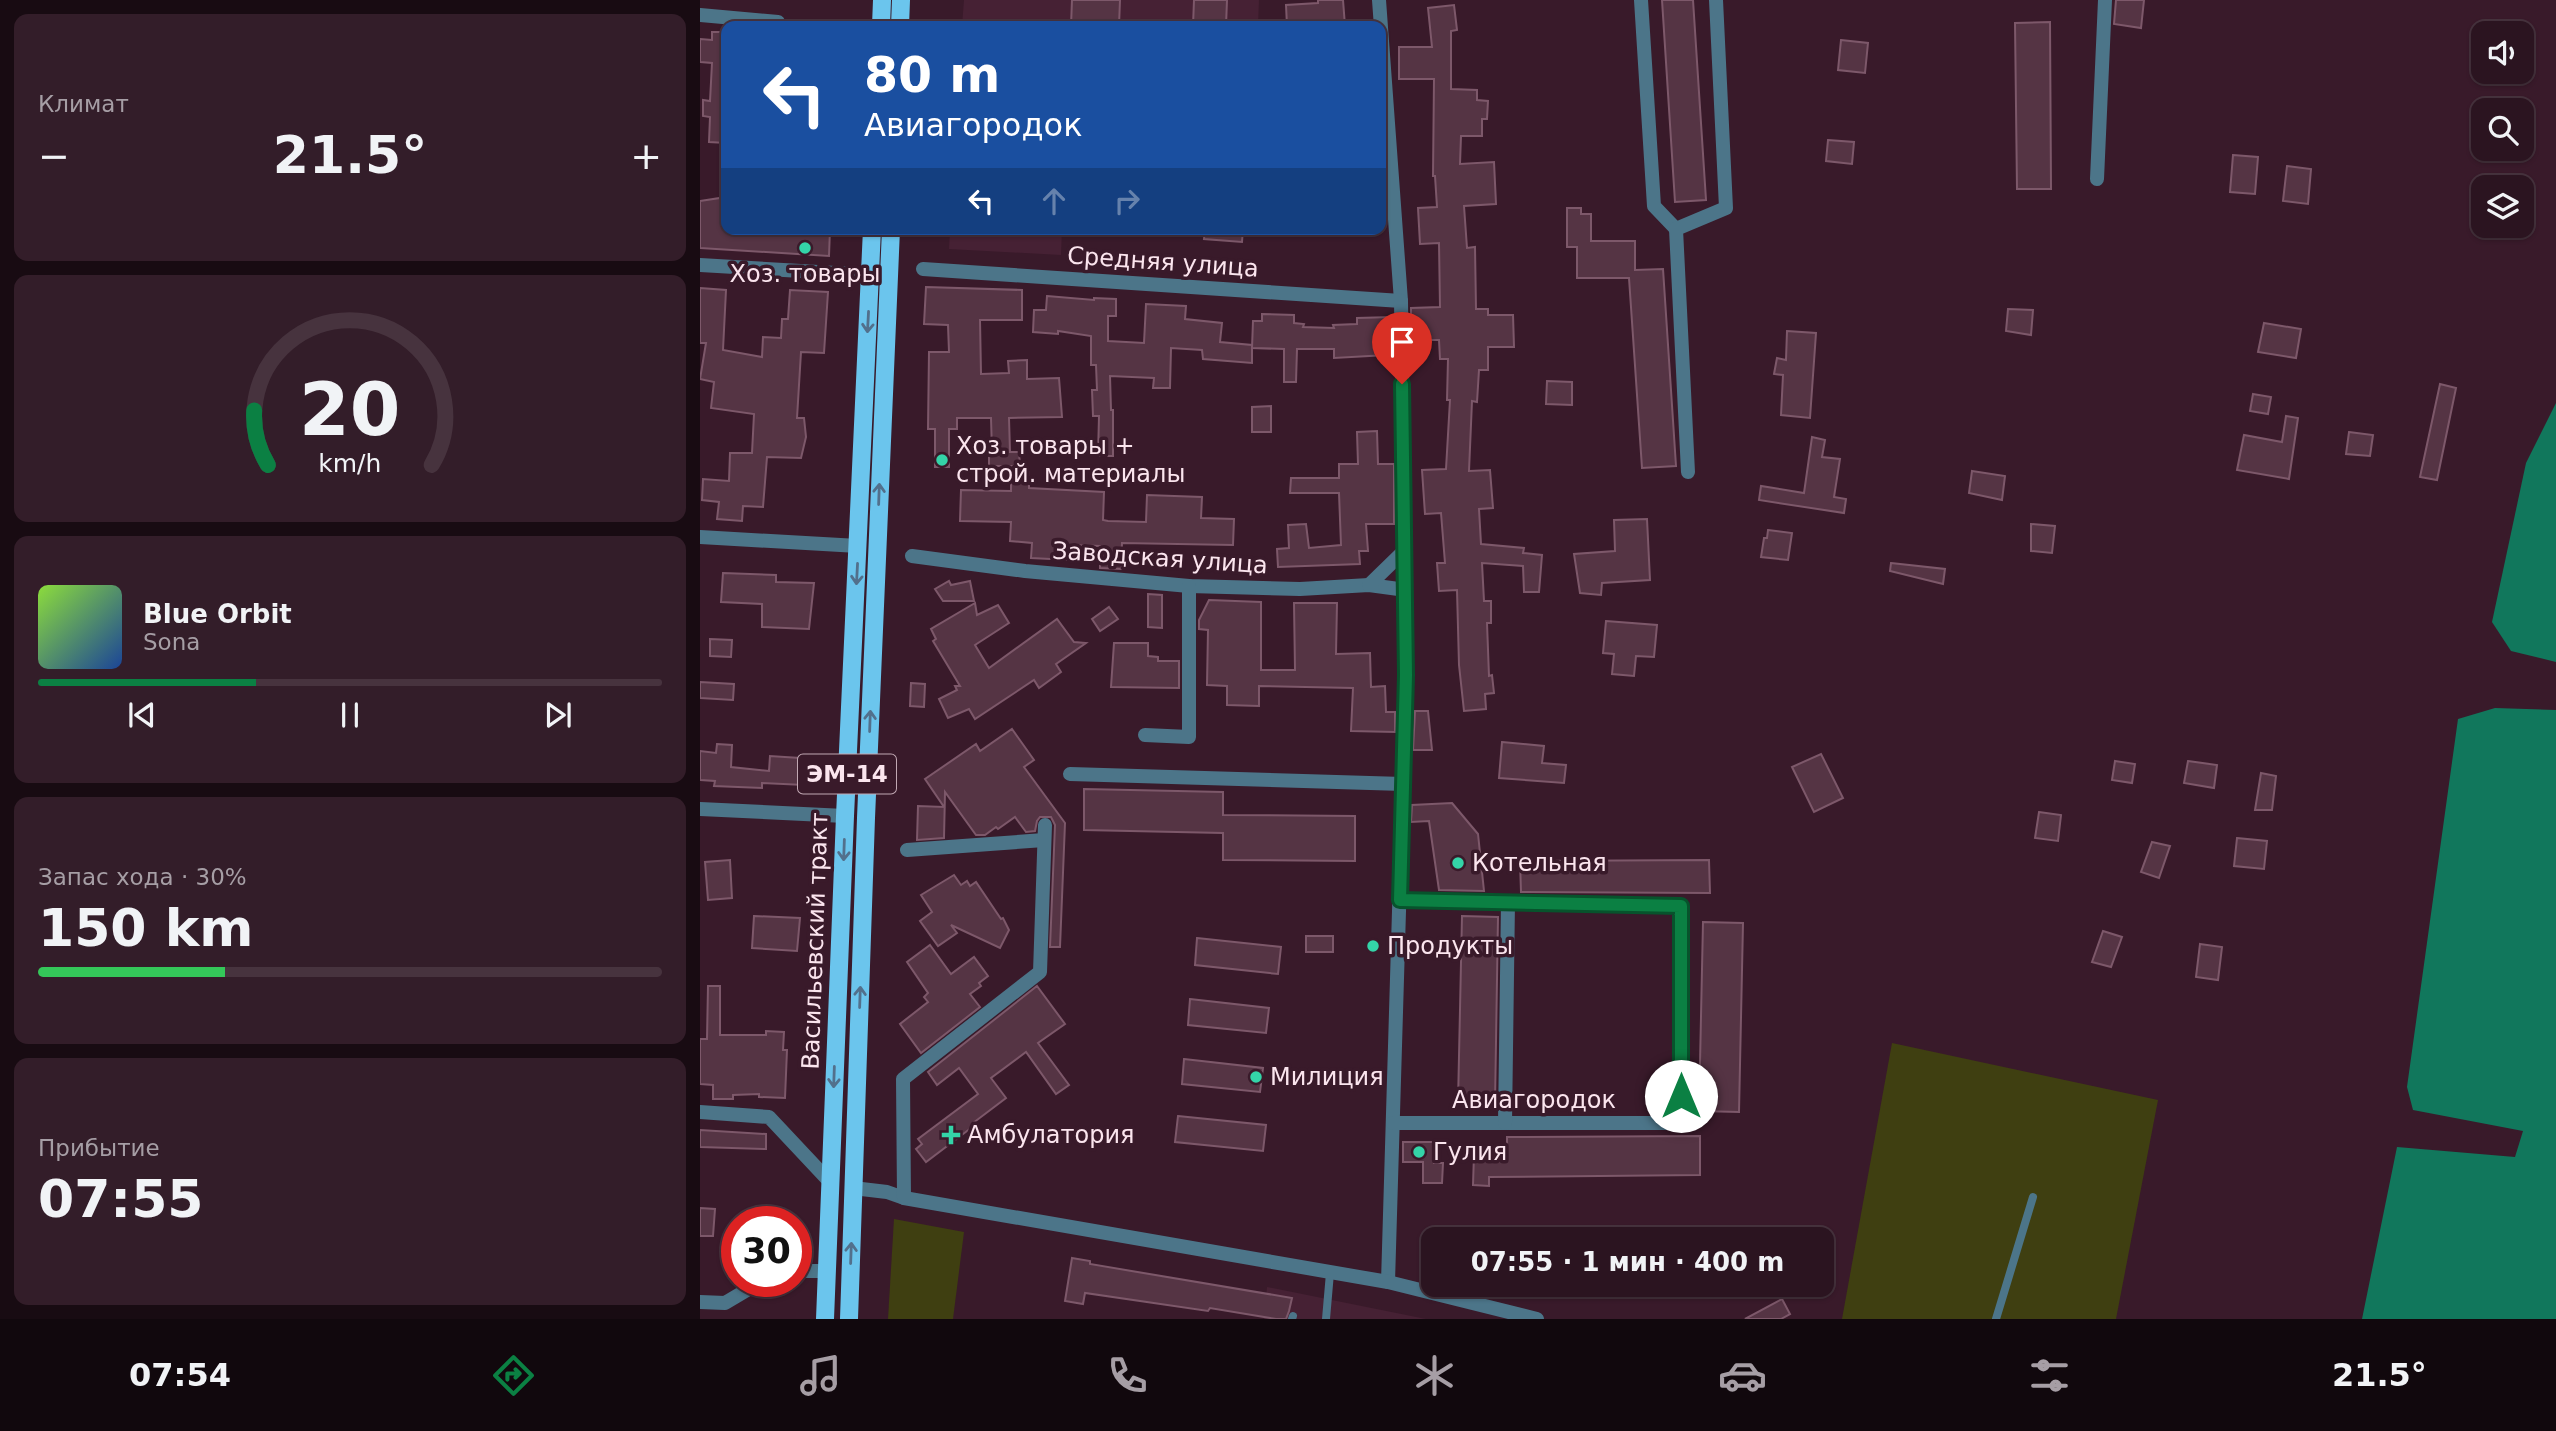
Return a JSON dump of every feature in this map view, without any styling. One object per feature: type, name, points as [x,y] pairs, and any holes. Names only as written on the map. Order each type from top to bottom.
[{"type":"main road","points":[[881,21],[882,0]]},
{"type":"main road","points":[[900,21],[901,0]]},
{"type":"main road","name":"Васильевский тракт","points":[[825,1319],[872,235]]},
{"type":"main road","name":"Васильевский тракт","points":[[849,1319],[891,235]]},
{"type":"street","points":[[1379,0],[1381,21]]},
{"type":"street","points":[[1641,0],[1654,206],[1675,229],[1688,472]]},
{"type":"street","points":[[1675,229],[1726,208],[1716,0]]},
{"type":"street","points":[[2096,179],[2105,0]]},
{"type":"street","points":[[700,15],[767,21]]},
{"type":"street","points":[[1386,96],[1401,301],[1406,590],[1406,675],[1388,1282]]},
{"type":"street","points":[[700,265],[870,275]]},
{"type":"street","name":"Средняя улица","points":[[923,269],[1401,301]]},
{"type":"street","points":[[700,537],[858,546]]},
{"type":"street","points":[[1369,585],[1405,550]]},
{"type":"street","name":"Заводская улица","points":[[912,556],[1025,571],[1189,586],[1300,589],[1369,585],[1406,590]]},
{"type":"street","points":[[1145,735],[1189,737],[1189,586]]},
{"type":"street","points":[[1070,774],[1403,784]]},
{"type":"street","points":[[700,809],[845,816]]},
{"type":"street","points":[[904,1198],[903,1079],[1040,972],[1045,832],[907,850]]},
{"type":"street","name":"Авиагородок","points":[[1393,1123],[1681,1123],[1681,906],[1400,900]]},
{"type":"street","points":[[1505,1123],[1508,902]]},
{"type":"street","points":[[700,1112],[769,1117],[830,1182]]},
{"type":"street","points":[[853,1188],[1388,1282],[1537,1319]]},
{"type":"street","points":[[812,1271],[827,1271]]},
{"type":"street","points":[[700,1302],[725,1303],[735,1297]]},
{"type":"lane","points":[[1996,1319],[2033,1197]]},
{"type":"lane","points":[[1326,1319],[1330,1273]]},
{"type":"shaded area","points":[[964,0],[1259,0],[1258,21],[962,21]]},
{"type":"shaded area","points":[[950,235],[1062,235],[1061,255],[949,249]]},
{"type":"shaded area","points":[[2556,403],[2556,662],[2511,651],[2492,622],[2526,463]]},
{"type":"shaded area","points":[[2495,708],[2556,710],[2556,1319],[2362,1319],[2397,1147],[2515,1157],[2523,1131],[2413,1110],[2407,1087],[2458,719]]},
{"type":"shaded area","points":[[1892,1043],[2158,1100],[2116,1319],[1842,1319]]},
{"type":"shaded area","points":[[894,1219],[964,1232],[953,1319],[888,1319]]},
{"type":"shaded area","points":[[1267,1287],[1426,1319],[1264,1319]]},
{"type":"building","points":[[1072,0],[1120,0],[1119,21],[1071,21]]},
{"type":"building","points":[[1194,0],[1227,0],[1226,21],[1193,21]]},
{"type":"building","points":[[1318,0],[1343,0],[1345,21],[1287,21],[1286,5],[1318,3]]},
{"type":"building","points":[[1662,0],[1693,0],[1706,200],[1675,202]]},
{"type":"building","points":[[2116,0],[2144,0],[2141,28],[2114,24]]},
{"type":"building","points":[[1454,5],[1457,30],[1451,31],[1451,89],[1477,90],[1477,100],[1488,101],[1487,119],[1482,119],[1482,136],[1461,136],[1460,164],[1494,162],[1496,204],[1464,206],[1467,248],[1475,247],[1476,309],[1488,309],[1488,315],[1513,315],[1514,347],[1488,347],[1488,370],[1479,370],[1477,402],[1472,401],[1469,471],[1490,470],[1493,508],[1479,509],[1481,544],[1524,548],[1523,553],[1542,555],[1539,592],[1524,592],[1523,566],[1482,563],[1484,601],[1491,601],[1491,623],[1487,623],[1489,676],[1492,675],[1494,693],[1485,694],[1486,709],[1464,711],[1459,665],[1457,590],[1439,591],[1437,563],[1445,563],[1441,513],[1425,514],[1422,470],[1446,469],[1450,400],[1447,400],[1448,359],[1440,359],[1439,340],[1421,340],[1421,331],[1411,332],[1411,308],[1440,307],[1439,243],[1420,244],[1418,208],[1437,207],[1433,176],[1434,79],[1399,79],[1399,47],[1432,47],[1428,8]]},
{"type":"building","points":[[2050,22],[2051,189],[2017,189],[2015,23]]},
{"type":"building","points":[[712,32],[721,32],[721,143],[709,142],[710,117],[703,116],[703,100],[710,101],[712,63],[700,62],[700,39],[712,40]]},
{"type":"building","points":[[1841,40],[1868,43],[1865,73],[1838,70]]},
{"type":"building","points":[[1828,140],[1854,142],[1852,164],[1826,161]]},
{"type":"building","points":[[2233,155],[2258,157],[2255,194],[2230,192]]},
{"type":"building","points":[[2287,166],[2311,169],[2308,204],[2283,201]]},
{"type":"building","points":[[720,198],[721,235],[830,235],[829,256],[700,248],[700,201]]},
{"type":"building","points":[[1567,208],[1581,208],[1581,214],[1591,214],[1591,241],[1635,241],[1635,270],[1663,269],[1676,466],[1642,468],[1629,278],[1577,278],[1577,247],[1567,247]]},
{"type":"building","points":[[1204,235],[1243,235],[1242,242],[1204,239]]},
{"type":"building","points":[[926,287],[1022,290],[1022,320],[980,320],[981,374],[1009,373],[1008,361],[1027,360],[1027,379],[1059,378],[1062,417],[1009,418],[1010,452],[1019,452],[1020,466],[989,466],[989,452],[992,452],[991,418],[957,418],[957,429],[949,429],[949,467],[935,467],[935,429],[928,429],[929,352],[949,352],[948,325],[924,324]]},
{"type":"building","points":[[700,288],[726,290],[723,350],[762,357],[763,337],[781,338],[782,319],[788,319],[790,290],[828,292],[824,353],[801,352],[797,418],[804,418],[806,437],[801,458],[767,457],[763,507],[743,506],[742,521],[717,519],[719,502],[702,500],[703,479],[729,481],[730,453],[752,453],[754,414],[711,408],[714,382],[700,379],[706,343],[700,343]]},
{"type":"building","points":[[1047,296],[1116,299],[1116,316],[1108,316],[1108,341],[1144,343],[1146,304],[1186,306],[1185,319],[1222,323],[1220,342],[1252,345],[1252,363],[1203,359],[1202,350],[1171,348],[1170,388],[1153,388],[1154,378],[1110,376],[1113,456],[1098,456],[1099,416],[1093,416],[1092,390],[1097,390],[1096,365],[1091,365],[1091,336],[1058,331],[1058,334],[1033,332],[1034,310],[1046,310]]},
{"type":"building","points":[[2008,309],[2033,310],[2031,335],[2006,331]]},
{"type":"building","points":[[1262,314],[1294,315],[1294,323],[1304,324],[1303,327],[1334,328],[1333,325],[1357,324],[1357,318],[1392,317],[1392,332],[1387,332],[1387,355],[1334,358],[1334,349],[1297,349],[1296,382],[1284,382],[1284,349],[1252,348],[1253,321],[1262,321]]},
{"type":"building","points":[[2264,323],[2301,329],[2296,358],[2258,352]]},
{"type":"building","points":[[1787,331],[1816,333],[1810,418],[1781,415],[1783,375],[1774,374],[1777,358],[1786,360]]},
{"type":"building","points":[[1547,381],[1572,382],[1572,405],[1546,404]]},
{"type":"building","points":[[2440,384],[2456,388],[2437,480],[2420,477]]},
{"type":"building","points":[[2253,394],[2271,397],[2268,414],[2250,411]]},
{"type":"building","points":[[1271,406],[1271,432],[1252,432],[1252,407]]},
{"type":"building","points":[[2286,416],[2298,418],[2289,479],[2237,470],[2244,435],[2282,442]]},
{"type":"building","points":[[1377,431],[1378,464],[1394,464],[1394,524],[1366,524],[1368,551],[1359,551],[1360,564],[1278,567],[1277,549],[1289,548],[1288,525],[1306,524],[1309,548],[1341,545],[1339,493],[1290,493],[1291,478],[1339,478],[1339,464],[1358,464],[1357,432]]},
{"type":"building","points":[[2349,432],[2373,435],[2370,456],[2346,454]]},
{"type":"building","points":[[1812,437],[1825,440],[1822,457],[1840,459],[1834,497],[1846,499],[1844,513],[1759,500],[1761,486],[1804,493]]},
{"type":"building","points":[[1972,471],[2005,476],[2002,500],[1969,493]]},
{"type":"building","points":[[1029,472],[1029,488],[1104,492],[1103,520],[1108,521],[1146,522],[1147,495],[1202,497],[1201,518],[1234,519],[1233,545],[1122,543],[1121,569],[1100,568],[1100,546],[1070,545],[1070,560],[1031,558],[1032,543],[1010,541],[1011,522],[960,521],[961,490],[1011,491],[1011,473]]},
{"type":"building","points":[[1647,519],[1650,580],[1602,583],[1601,595],[1580,593],[1574,554],[1615,551],[1614,520]]},
{"type":"building","points":[[2031,524],[2055,526],[2052,553],[2031,551]]},
{"type":"building","points":[[1768,530],[1792,533],[1788,560],[1761,557]]},
{"type":"building","points":[[1891,563],[1945,569],[1943,584],[1890,571]]},
{"type":"building","points":[[723,573],[776,575],[776,582],[814,583],[809,629],[762,627],[762,604],[721,602]]},
{"type":"building","points":[[949,581],[951,585],[970,581],[974,601],[943,601],[935,589]]},
{"type":"building","points":[[1148,594],[1162,595],[1162,628],[1148,627]]},
{"type":"building","points":[[1209,600],[1261,602],[1261,670],[1295,670],[1294,603],[1337,603],[1336,654],[1370,653],[1371,687],[1385,686],[1386,712],[1395,712],[1395,732],[1351,731],[1353,688],[1259,686],[1259,706],[1227,705],[1227,686],[1207,685],[1208,630],[1199,629],[1199,620]]},
{"type":"building","points":[[975,603],[977,615],[998,605],[1009,623],[975,645],[989,668],[1057,619],[1074,642],[1086,643],[1056,664],[1061,672],[1039,688],[1034,680],[975,719],[969,709],[948,718],[939,699],[957,690],[955,686],[960,686],[933,641],[936,639],[931,629]]},
{"type":"building","points":[[1109,607],[1118,619],[1100,631],[1092,619]]},
{"type":"building","points":[[1606,621],[1657,625],[1654,657],[1636,656],[1634,676],[1612,674],[1614,654],[1603,653]]},
{"type":"building","points":[[710,639],[732,640],[731,657],[710,656]]},
{"type":"building","points":[[1114,643],[1148,643],[1148,656],[1158,657],[1158,661],[1179,661],[1179,688],[1111,687]]},
{"type":"building","points":[[700,682],[734,684],[733,700],[700,698]]},
{"type":"building","points":[[911,683],[925,684],[924,707],[910,706]]},
{"type":"building","points":[[1415,711],[1428,711],[1432,750],[1413,750]]},
{"type":"building","points":[[1012,729],[1034,760],[1024,767],[1065,823],[1060,947],[1050,947],[1055,825],[1051,817],[1040,817],[1035,831],[1026,832],[1015,817],[985,835],[976,835],[945,792],[944,838],[917,840],[918,806],[944,807],[925,779],[976,744],[980,751]]},
{"type":"building","points":[[1502,742],[1544,746],[1542,763],[1566,765],[1564,783],[1499,778]]},
{"type":"building","points":[[717,744],[732,745],[731,767],[769,771],[770,756],[800,758],[799,774],[805,775],[804,785],[762,783],[762,788],[714,786],[715,781],[700,780],[700,751],[716,753]]},
{"type":"building","points":[[1821,754],[1843,798],[1814,812],[1792,767]]},
{"type":"building","points":[[2115,761],[2135,764],[2132,783],[2112,780]]},
{"type":"building","points":[[2188,761],[2217,765],[2214,788],[2184,783]]},
{"type":"building","points":[[2261,773],[2276,776],[2272,810],[2255,810]]},
{"type":"building","points":[[1084,789],[1223,792],[1223,815],[1355,816],[1355,861],[1223,860],[1223,833],[1084,830]]},
{"type":"building","name":"Котельная","points":[[1452,803],[1478,834],[1484,891],[1439,890],[1429,821],[1411,822],[1412,805]]},
{"type":"building","points":[[2039,812],[2061,815],[2058,841],[2035,838]]},
{"type":"building","points":[[2237,838],[2267,841],[2264,869],[2234,866]]},
{"type":"building","points":[[2152,842],[2170,846],[2159,878],[2141,872]]},
{"type":"building","points":[[730,860],[732,898],[708,900],[705,862]]},
{"type":"building","points":[[1709,860],[1710,893],[1521,892],[1520,861]]},
{"type":"building","points":[[954,875],[961,885],[967,881],[970,886],[976,882],[1001,919],[1003,918],[1009,930],[1000,948],[951,925],[957,933],[938,946],[920,921],[932,912],[921,895]]},
{"type":"building","points":[[754,916],[800,918],[797,951],[752,948]]},
{"type":"building","points":[[1462,916],[1498,917],[1495,1104],[1458,1103]]},
{"type":"building","points":[[1703,922],[1743,923],[1739,1112],[1699,1111]]},
{"type":"building","points":[[2103,931],[2122,937],[2111,967],[2092,962]]},
{"type":"building","points":[[1306,936],[1333,936],[1333,952],[1306,952]]},
{"type":"building","points":[[1197,938],[1281,947],[1278,974],[1195,965]]},
{"type":"building","points":[[2200,944],[2222,947],[2218,980],[2196,977]]},
{"type":"building","points":[[930,945],[951,974],[974,957],[988,976],[979,983],[981,986],[970,994],[980,1007],[921,1053],[900,1024],[928,1002],[924,997],[928,993],[907,962]]},
{"type":"building","points":[[708,986],[720,986],[720,1035],[766,1035],[766,1031],[784,1032],[783,1050],[787,1050],[785,1098],[759,1097],[759,1094],[733,1095],[733,1099],[713,1099],[713,1085],[700,1084],[700,1039],[707,1039]]},
{"type":"building","points":[[1037,986],[1065,1024],[1038,1043],[1069,1085],[1056,1094],[1026,1052],[991,1078],[1006,1098],[926,1162],[916,1149],[922,1144],[918,1139],[978,1094],[959,1068],[937,1085],[928,1072]]},
{"type":"building","points":[[1190,999],[1269,1008],[1266,1033],[1188,1025]]},
{"type":"building","points":[[1184,1059],[1263,1068],[1260,1092],[1182,1084]]},
{"type":"building","points":[[1178,1116],[1266,1125],[1263,1151],[1175,1142]]},
{"type":"building","points":[[700,1130],[766,1134],[766,1149],[700,1147]]},
{"type":"building","points":[[1700,1136],[1700,1175],[1489,1177],[1489,1186],[1473,1185],[1474,1154],[1507,1156],[1507,1137]]},
{"type":"building","name":"Гулия","points":[[1403,1142],[1435,1142],[1434,1163],[1443,1163],[1442,1183],[1423,1183],[1423,1162],[1403,1162]]},
{"type":"building","points":[[700,1208],[715,1209],[713,1236],[700,1236]]},
{"type":"building","points":[[1072,1258],[1090,1261],[1090,1264],[1292,1298],[1286,1319],[1085,1293],[1083,1304],[1065,1301]]},
{"type":"building","points":[[1782,1299],[1790,1314],[1781,1319],[1745,1319]]},
{"type":"place","name":"Хоз. товары","points":[[805,248]]},
{"type":"place","name":"Хоз. товары + строй. материалы","points":[[942,460]]},
{"type":"place","name":"Котельная","points":[[1458,863]]},
{"type":"place","name":"Продукты","points":[[1373,946]]},
{"type":"place","name":"Милиция","points":[[1256,1077]]},
{"type":"place","name":"Амбулатория","points":[[951,1135]]},
{"type":"place","name":"Гулия","points":[[1419,1152]]},
{"type":"route","points":[[1402,384],[1406,675],[1400,900],[1681,906],[1681,1096]]}]
